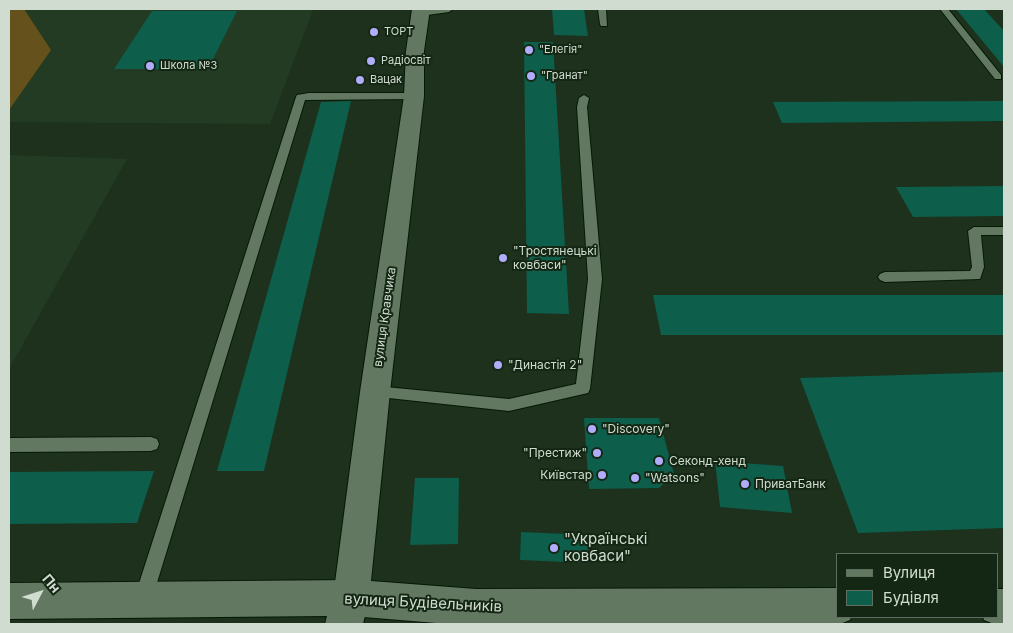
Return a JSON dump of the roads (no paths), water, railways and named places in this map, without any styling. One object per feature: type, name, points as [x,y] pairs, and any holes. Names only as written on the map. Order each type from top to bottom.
[{"type":"street","name":"вулиця Кравчика","points":[[347,611],[414,96],[415,51],[421,11]]},
{"type":"street","name":"вулиця Будівельників","points":[[9,601],[143,600],[347,611],[476,608],[836,607]]},
{"type":"lane","points":[[421,11],[449,9]]},
{"type":"lane","points":[[602,9],[604,24]]},
{"type":"lane","points":[[944,9],[998,77]]},
{"type":"lane","points":[[143,600],[301,97],[414,96]]},
{"type":"lane","points":[[375,392],[509,405],[583,389],[595,279],[582,107],[584,98]]},
{"type":"lane","points":[[885,277],[975,276],[978,267],[974,231],[1004,231]]},
{"type":"lane","points":[[9,445],[151,444]]},
{"type":"place","name":"ТОРТ","points":[[374,32]]},
{"type":"place","name":"\"Елегія\"","points":[[529,50]]},
{"type":"place","name":"Радіосвіт","points":[[371,61]]},
{"type":"place","name":"Школа №3","points":[[150,66]]},
{"type":"place","name":"\"Гранат\"","points":[[531,76]]},
{"type":"place","name":"Вацак","points":[[360,80]]},
{"type":"place","name":"\"Тростянецькі ковбаси\"","points":[[503,258]]},
{"type":"place","name":"\"Династія 2\"","points":[[498,365]]},
{"type":"place","name":"\"Discovery\"","points":[[592,429]]},
{"type":"place","name":"\"Престиж\"","points":[[597,453]]},
{"type":"place","name":"Секонд-хенд","points":[[659,461]]},
{"type":"place","name":"Київстар","points":[[602,475]]},
{"type":"place","name":"\"Watsons\"","points":[[635,478]]},
{"type":"place","name":"ПриватБанк","points":[[745,484]]},
{"type":"place","name":"\"Українські ковбаси\"","points":[[554,548]]}]
